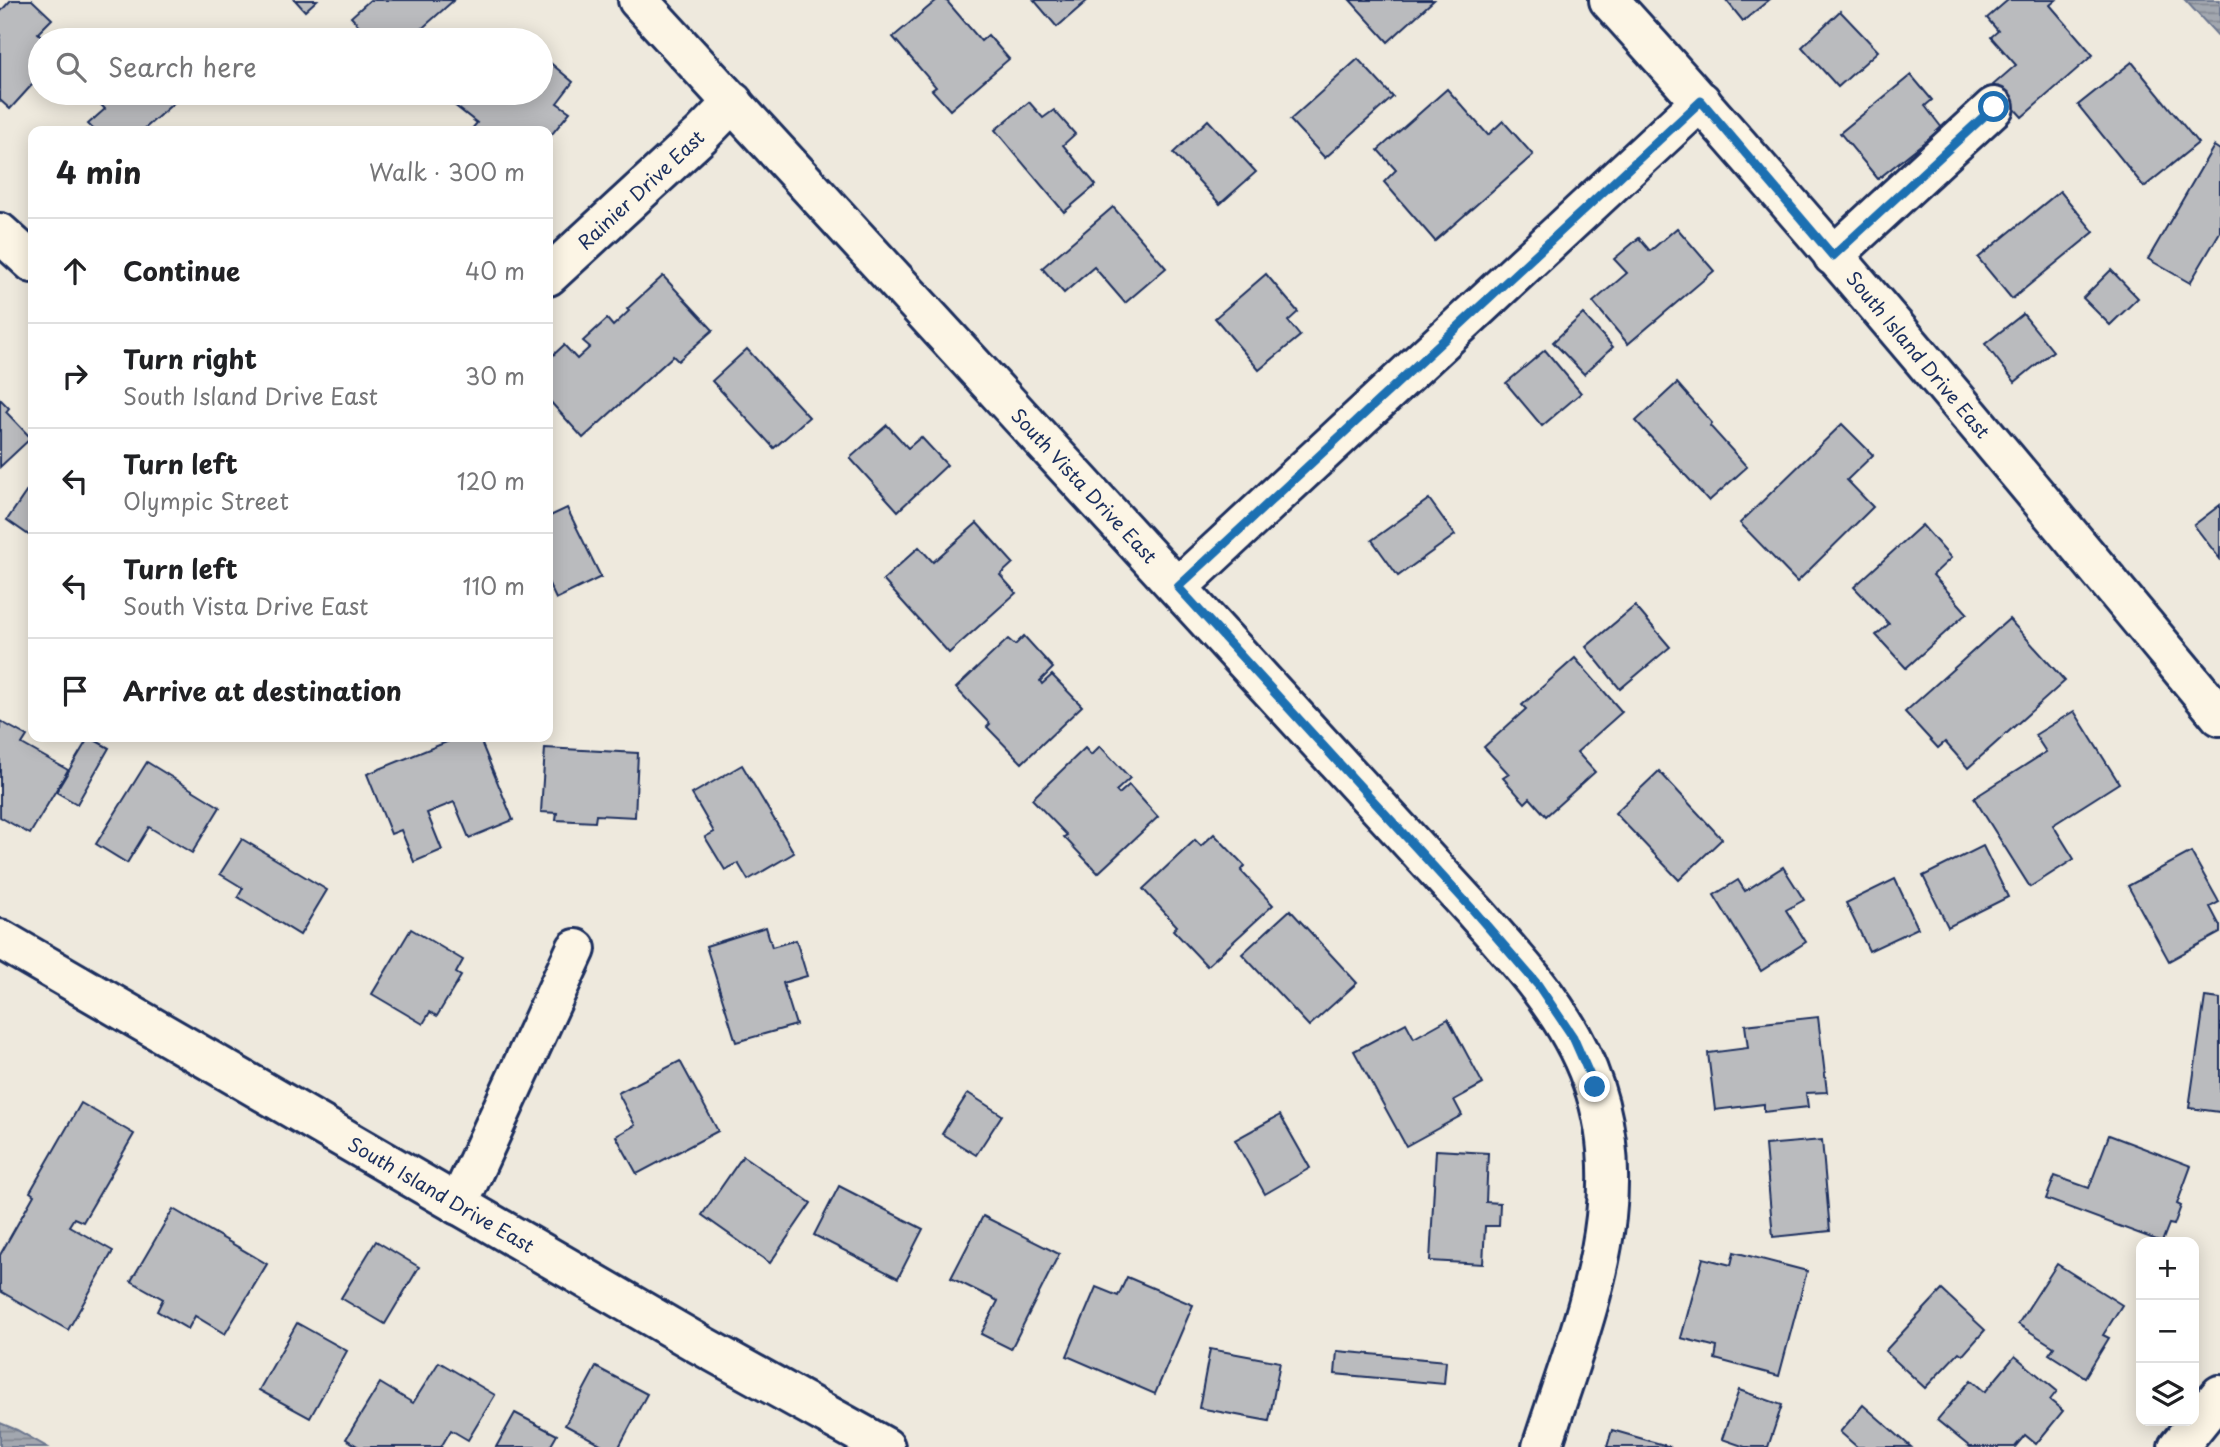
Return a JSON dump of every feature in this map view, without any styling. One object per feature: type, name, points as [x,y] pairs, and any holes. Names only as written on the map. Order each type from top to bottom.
[{"type":"street","name":"South Vista Drive East","points":[[638,0],[1465,901],[1538,985],[1573,1037],[1595,1087],[1603,1113],[1610,1181],[1598,1272],[1542,1447]]},
{"type":"street","name":"South Island Drive East","points":[[1609,0],[1701,101],[2049,510],[2220,716]]},
{"type":"street","points":[[1178,587],[1701,101]]},
{"type":"street","name":"Rainier Drive East","points":[[553,271],[701,135],[733,102]]},
{"type":"street","points":[[1833,256],[1994,107]]},
{"type":"street","points":[[0,233],[28,258]]},
{"type":"street","name":"South Island Drive East","points":[[0,939],[699,1344],[885,1447]]},
{"type":"street","points":[[458,1205],[576,949]]},
{"type":"street","points":[[2178,1447],[2220,1395]]},
{"type":"shaded area","points":[[2185,0],[2220,0],[2220,38]]},
{"type":"shaded area","points":[[0,1423],[17,1430],[47,1447],[0,1447]]},
{"type":"building","points":[[11,0],[32,0],[52,19],[43,28],[28,28],[28,89],[10,109],[0,100],[0,12]]},
{"type":"building","points":[[295,0],[317,0],[305,11]]},
{"type":"building","points":[[370,0],[454,0],[422,28],[361,28],[351,17]]},
{"type":"building","points":[[937,0],[946,0],[981,41],[988,35],[1009,59],[950,110],[932,90],[936,87],[893,37]]},
{"type":"building","points":[[1034,0],[1088,0],[1057,27]]},
{"type":"building","points":[[1350,0],[1434,0],[1388,42]]},
{"type":"building","points":[[1726,0],[1769,0],[1743,21]]},
{"type":"building","points":[[2008,0],[2056,0],[2050,5],[2093,55],[2022,117],[1993,85],[2016,65],[1991,37],[1998,31],[1987,18]]},
{"type":"building","points":[[1840,11],[1878,51],[1838,87],[1802,47]]},
{"type":"building","points":[[1358,59],[1393,97],[1325,158],[1290,120]]},
{"type":"building","points":[[2132,62],[2198,143],[2144,187],[2078,105]]},
{"type":"building","points":[[553,65],[573,82],[557,103],[570,112],[553,133],[553,126],[474,126],[477,123],[454,105],[553,105]]},
{"type":"building","points":[[1911,75],[1932,100],[1925,106],[1942,128],[1878,179],[1840,133]]},
{"type":"building","points":[[1447,89],[1488,135],[1503,121],[1533,155],[1435,241],[1384,182],[1396,170],[1378,150]]},
{"type":"building","points":[[1029,102],[1043,118],[1054,110],[1075,134],[1063,145],[1096,185],[1064,212],[995,130]]},
{"type":"building","points":[[101,105],[171,105],[148,126],[88,124],[105,109]]},
{"type":"building","points":[[1208,120],[1256,172],[1220,204],[1173,153]]},
{"type":"building","points":[[2214,146],[2220,150],[2220,232],[2190,283],[2148,259]]},
{"type":"building","points":[[2060,191],[2094,232],[2012,299],[1978,258]]},
{"type":"building","points":[[1113,207],[1166,268],[1125,303],[1094,267],[1064,293],[1042,268]]},
{"type":"building","points":[[1677,228],[1714,271],[1628,344],[1593,302],[1627,273],[1614,259],[1639,238],[1650,251]]},
{"type":"building","points":[[2111,270],[2138,298],[2110,325],[2083,298]]},
{"type":"building","points":[[1266,274],[1298,312],[1288,321],[1300,336],[1259,370],[1215,318]]},
{"type":"building","points":[[663,276],[713,330],[678,361],[673,356],[583,438],[553,405],[553,355],[564,345],[577,359],[590,347],[583,341],[607,319],[613,326],[629,311],[627,309]]},
{"type":"building","points":[[1583,314],[1613,347],[1584,374],[1553,342]]},
{"type":"building","points":[[2023,314],[2053,351],[2015,382],[1985,344]]},
{"type":"building","points":[[747,349],[809,417],[774,448],[712,381]]},
{"type":"building","points":[[1545,350],[1581,393],[1542,426],[1506,383]]},
{"type":"building","points":[[1677,383],[1712,423],[1710,426],[1747,467],[1709,501],[1636,421]]},
{"type":"building","points":[[0,399],[9,408],[6,412],[28,435],[28,441],[0,467]]},
{"type":"building","points":[[1842,424],[1873,455],[1847,480],[1873,507],[1797,582],[1740,523]]},
{"type":"building","points":[[887,425],[908,448],[921,437],[947,465],[898,511],[850,458]]},
{"type":"building","points":[[28,489],[28,535],[7,520]]},
{"type":"building","points":[[1429,499],[1455,535],[1398,576],[1372,540]]},
{"type":"building","points":[[2220,505],[2220,559],[2194,525]]},
{"type":"building","points":[[567,508],[601,577],[556,599],[553,593],[553,515]]},
{"type":"building","points":[[977,523],[1013,563],[1000,575],[1016,593],[949,653],[883,580],[919,547],[933,562]]},
{"type":"building","points":[[1922,525],[1951,558],[1933,575],[1967,613],[1906,668],[1876,635],[1889,624],[1854,587]]},
{"type":"building","points":[[1635,606],[1670,647],[1620,689],[1586,647]]},
{"type":"building","points":[[2009,619],[2065,681],[1968,768],[1945,742],[1938,748],[1905,712]]},
{"type":"building","points":[[1024,636],[1053,668],[1040,681],[1042,684],[1052,675],[1082,706],[1022,763],[987,727],[990,724],[956,688],[1008,639],[1015,645]]},
{"type":"building","points":[[1575,658],[1622,712],[1577,752],[1595,772],[1546,816],[1530,798],[1525,803],[1503,778],[1509,774],[1484,747],[1526,709],[1522,705]]},
{"type":"building","points":[[2074,711],[2119,783],[2053,825],[2074,859],[2030,887],[1974,798],[2046,752],[2035,735]]},
{"type":"building","points":[[0,721],[27,736],[22,744],[68,770],[30,834],[0,817]]},
{"type":"building","points":[[86,742],[98,742],[109,748],[77,804],[56,792]]},
{"type":"building","points":[[447,742],[481,742],[513,820],[469,838],[454,802],[427,813],[442,850],[414,862],[401,830],[391,834],[367,774]]},
{"type":"building","points":[[1100,746],[1130,778],[1116,791],[1119,794],[1129,785],[1158,817],[1098,873],[1064,837],[1067,835],[1032,799],[1085,748],[1091,755]]},
{"type":"building","points":[[545,748],[638,753],[635,817],[596,815],[595,822],[556,820],[557,813],[541,812]]},
{"type":"building","points":[[147,762],[220,807],[192,853],[149,827],[127,863],[96,844]]},
{"type":"building","points":[[742,765],[794,853],[748,880],[738,863],[725,870],[705,837],[714,832],[692,794]]},
{"type":"building","points":[[1659,771],[1722,839],[1679,880],[1615,813]]},
{"type":"building","points":[[1214,834],[1245,866],[1241,871],[1273,905],[1207,966],[1173,930],[1177,926],[1143,889],[1195,840],[1201,846]]},
{"type":"building","points":[[242,839],[327,890],[300,935],[238,897],[243,888],[220,874]]},
{"type":"building","points":[[1983,846],[2008,897],[1948,927],[1923,876]]},
{"type":"building","points":[[2191,852],[2219,902],[2210,907],[2220,926],[2220,933],[2169,961],[2128,886]]},
{"type":"building","points":[[1783,867],[1804,900],[1786,910],[1806,942],[1761,971],[1714,895],[1738,880],[1745,891]]},
{"type":"building","points":[[1895,879],[1918,928],[1869,951],[1846,903]]},
{"type":"building","points":[[1290,910],[1357,983],[1309,1026],[1242,954]]},
{"type":"building","points":[[766,927],[772,947],[796,940],[807,976],[783,983],[796,1025],[736,1042],[706,946]]},
{"type":"building","points":[[411,929],[463,960],[456,973],[461,976],[437,1016],[430,1012],[423,1024],[372,994]]},
{"type":"building","points":[[2205,997],[2220,999],[2220,1112],[2189,1108]]},
{"type":"building","points":[[1818,1017],[1827,1092],[1806,1093],[1808,1107],[1764,1112],[1764,1104],[1715,1110],[1708,1053],[1748,1048],[1745,1025]]},
{"type":"building","points":[[1448,1019],[1483,1084],[1454,1100],[1462,1115],[1406,1146],[1354,1051],[1406,1023],[1414,1038]]},
{"type":"building","points":[[680,1061],[718,1131],[637,1174],[616,1136],[635,1125],[618,1093]]},
{"type":"building","points":[[968,1093],[1002,1115],[976,1155],[942,1134]]},
{"type":"building","points":[[81,1103],[134,1134],[83,1222],[74,1218],[69,1226],[113,1251],[68,1330],[0,1291],[0,1255],[34,1195],[30,1192]]},
{"type":"building","points":[[1280,1115],[1310,1168],[1265,1194],[1235,1140]]},
{"type":"building","points":[[2109,1135],[2191,1166],[2177,1204],[2181,1206],[2174,1225],[2169,1224],[2164,1237],[2149,1237],[2046,1199],[2055,1176],[2089,1188]]},
{"type":"building","points":[[1822,1140],[1830,1231],[1773,1237],[1765,1145]]},
{"type":"building","points":[[1436,1150],[1488,1153],[1486,1202],[1500,1203],[1499,1226],[1485,1226],[1483,1264],[1430,1261]]},
{"type":"building","points":[[743,1156],[811,1203],[770,1263],[702,1215]]},
{"type":"building","points":[[839,1186],[923,1229],[898,1278],[814,1235]]},
{"type":"building","points":[[173,1209],[267,1264],[225,1334],[195,1316],[188,1329],[157,1311],[163,1299],[131,1281]]},
{"type":"building","points":[[983,1216],[1059,1254],[1011,1349],[981,1334],[998,1301],[951,1278]]},
{"type":"building","points":[[376,1241],[419,1267],[385,1324],[341,1298]]},
{"type":"building","points":[[1734,1252],[1807,1271],[1779,1376],[1715,1359],[1717,1347],[1681,1338],[1703,1258],[1731,1265]]},
{"type":"building","points":[[2057,1264],[2122,1305],[2103,1335],[2109,1338],[2085,1377],[2049,1354],[2054,1347],[2018,1324]]},
{"type":"building","points":[[1127,1277],[1193,1305],[1155,1394],[1067,1356],[1096,1287],[1118,1296]]},
{"type":"building","points":[[1942,1290],[1985,1330],[1963,1355],[1959,1352],[1925,1388],[1885,1351]]},
{"type":"building","points":[[297,1323],[347,1351],[310,1418],[259,1390]]},
{"type":"building","points":[[1210,1349],[1280,1362],[1269,1421],[1199,1408]]},
{"type":"building","points":[[1337,1351],[1446,1361],[1444,1384],[1335,1374]]},
{"type":"building","points":[[2015,1356],[2057,1391],[2050,1400],[2063,1411],[2036,1444],[2025,1435],[2015,1447],[1970,1447],[1937,1420],[1971,1380],[1985,1392]]},
{"type":"building","points":[[439,1362],[495,1395],[468,1440],[451,1430],[441,1447],[359,1447],[346,1439],[380,1383],[413,1403]]},
{"type":"building","points":[[596,1367],[647,1394],[619,1447],[606,1447],[565,1425]]},
{"type":"building","points":[[1739,1390],[1782,1405],[1768,1447],[1745,1447],[1722,1439]]},
{"type":"building","points":[[1863,1405],[1911,1447],[1857,1447],[1840,1432]]},
{"type":"building","points":[[515,1413],[557,1435],[550,1447],[496,1447]]},
{"type":"building","points":[[1612,1430],[1671,1447],[1607,1447]]},
{"type":"route","points":[[1595,1087],[1573,1037],[1538,985],[1474,911],[1178,587],[1701,101],[1833,256],[1994,107]]}]
